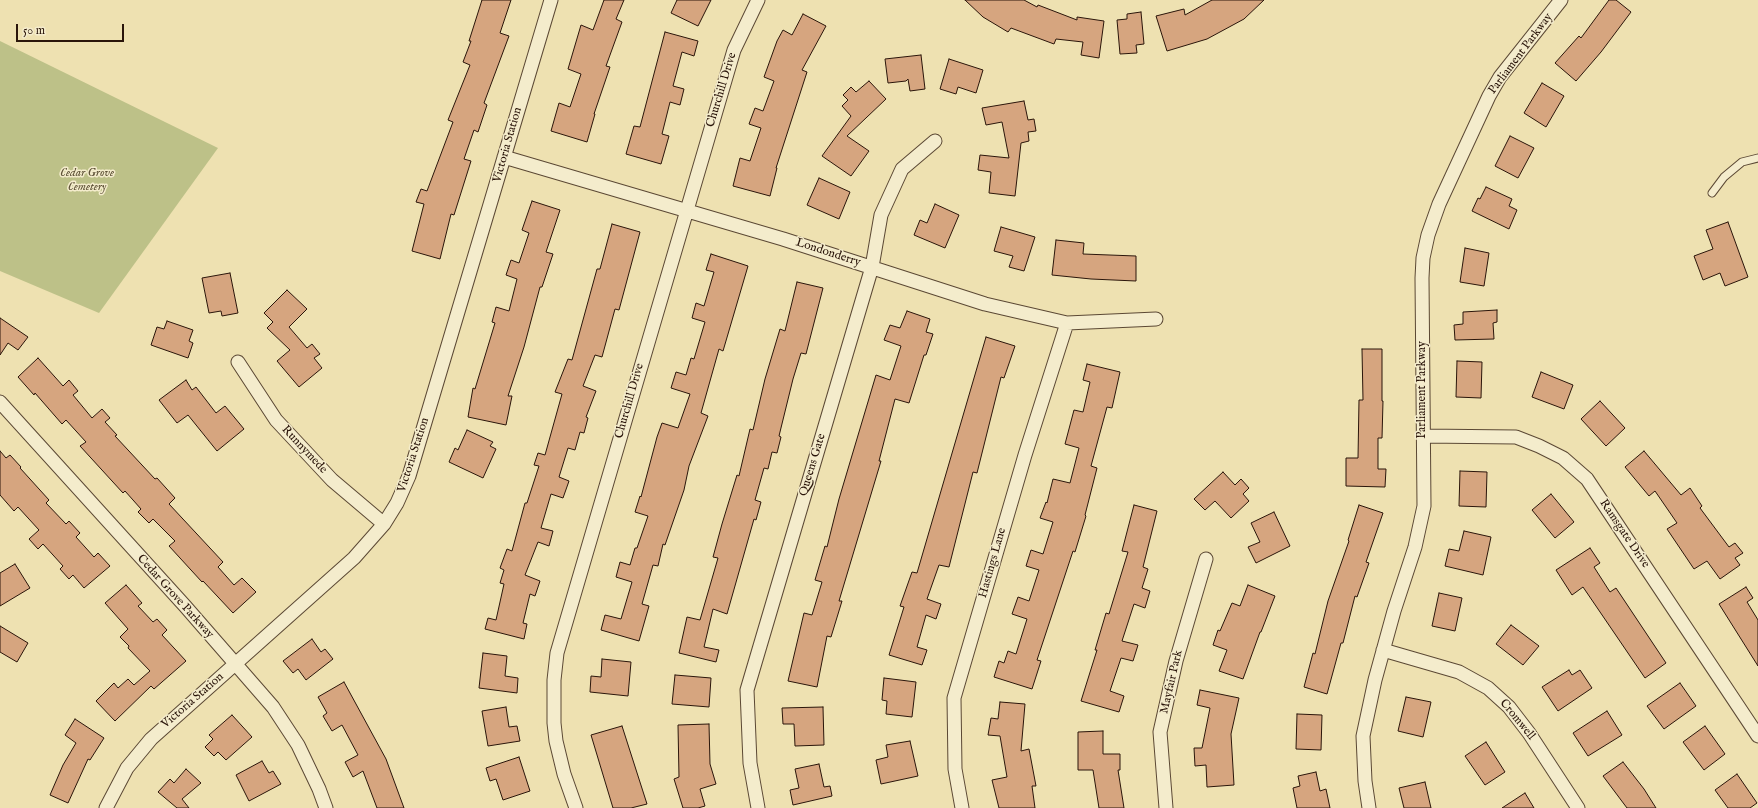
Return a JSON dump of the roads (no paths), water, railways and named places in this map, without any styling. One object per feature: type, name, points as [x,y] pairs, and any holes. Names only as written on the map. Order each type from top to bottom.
[{"type":"street","name":"Victoria Station","points":[[106,808],[127,768],[151,739],[236,664],[251,648],[354,558],[384,524],[397,503],[409,476],[550,0]]},
{"type":"street","name":"Churchill Drive","points":[[576,808],[564,774],[556,741],[554,723],[554,680],[557,653],[734,50],[758,0]]},
{"type":"street","name":"Parliament Parkway","points":[[1369,808],[1365,781],[1363,736],[1375,680],[1415,547],[1424,506],[1422,278],[1423,258],[1428,235],[1440,204],[1489,96],[1500,77],[1561,0]]},
{"type":"street","name":"Queens Gate","points":[[758,808],[750,764],[746,690],[872,268],[881,215],[902,169],[935,141]]},
{"type":"street","name":"Londonderry","points":[[504,157],[783,239],[985,304],[1067,323],[1156,319]]},
{"type":"street","name":"Hastings Lane","points":[[962,808],[955,769],[954,698],[1025,455],[1067,323]]},
{"type":"street","name":"Runnymede","points":[[238,362],[276,420],[332,480],[384,524]]},
{"type":"street","name":"Cedar Grove Parkway","points":[[0,402],[273,707],[298,745],[319,789],[326,808]]},
{"type":"street","name":"Ramsgate Drive","points":[[1423,436],[1516,437],[1563,458],[1586,479],[1758,736]]},
{"type":"street","name":"Mayfair Park","points":[[1166,808],[1160,732],[1176,661],[1206,559]]},
{"type":"street","name":"Cromwell","points":[[1383,650],[1459,672],[1488,688],[1509,707],[1529,733],[1578,808]]},
{"type":"lane","points":[[1712,193],[1724,176],[1742,162],[1758,158]]},
{"type":"park label","name":"Cedar Grove Cemetery","points":[[87,181]]}]
